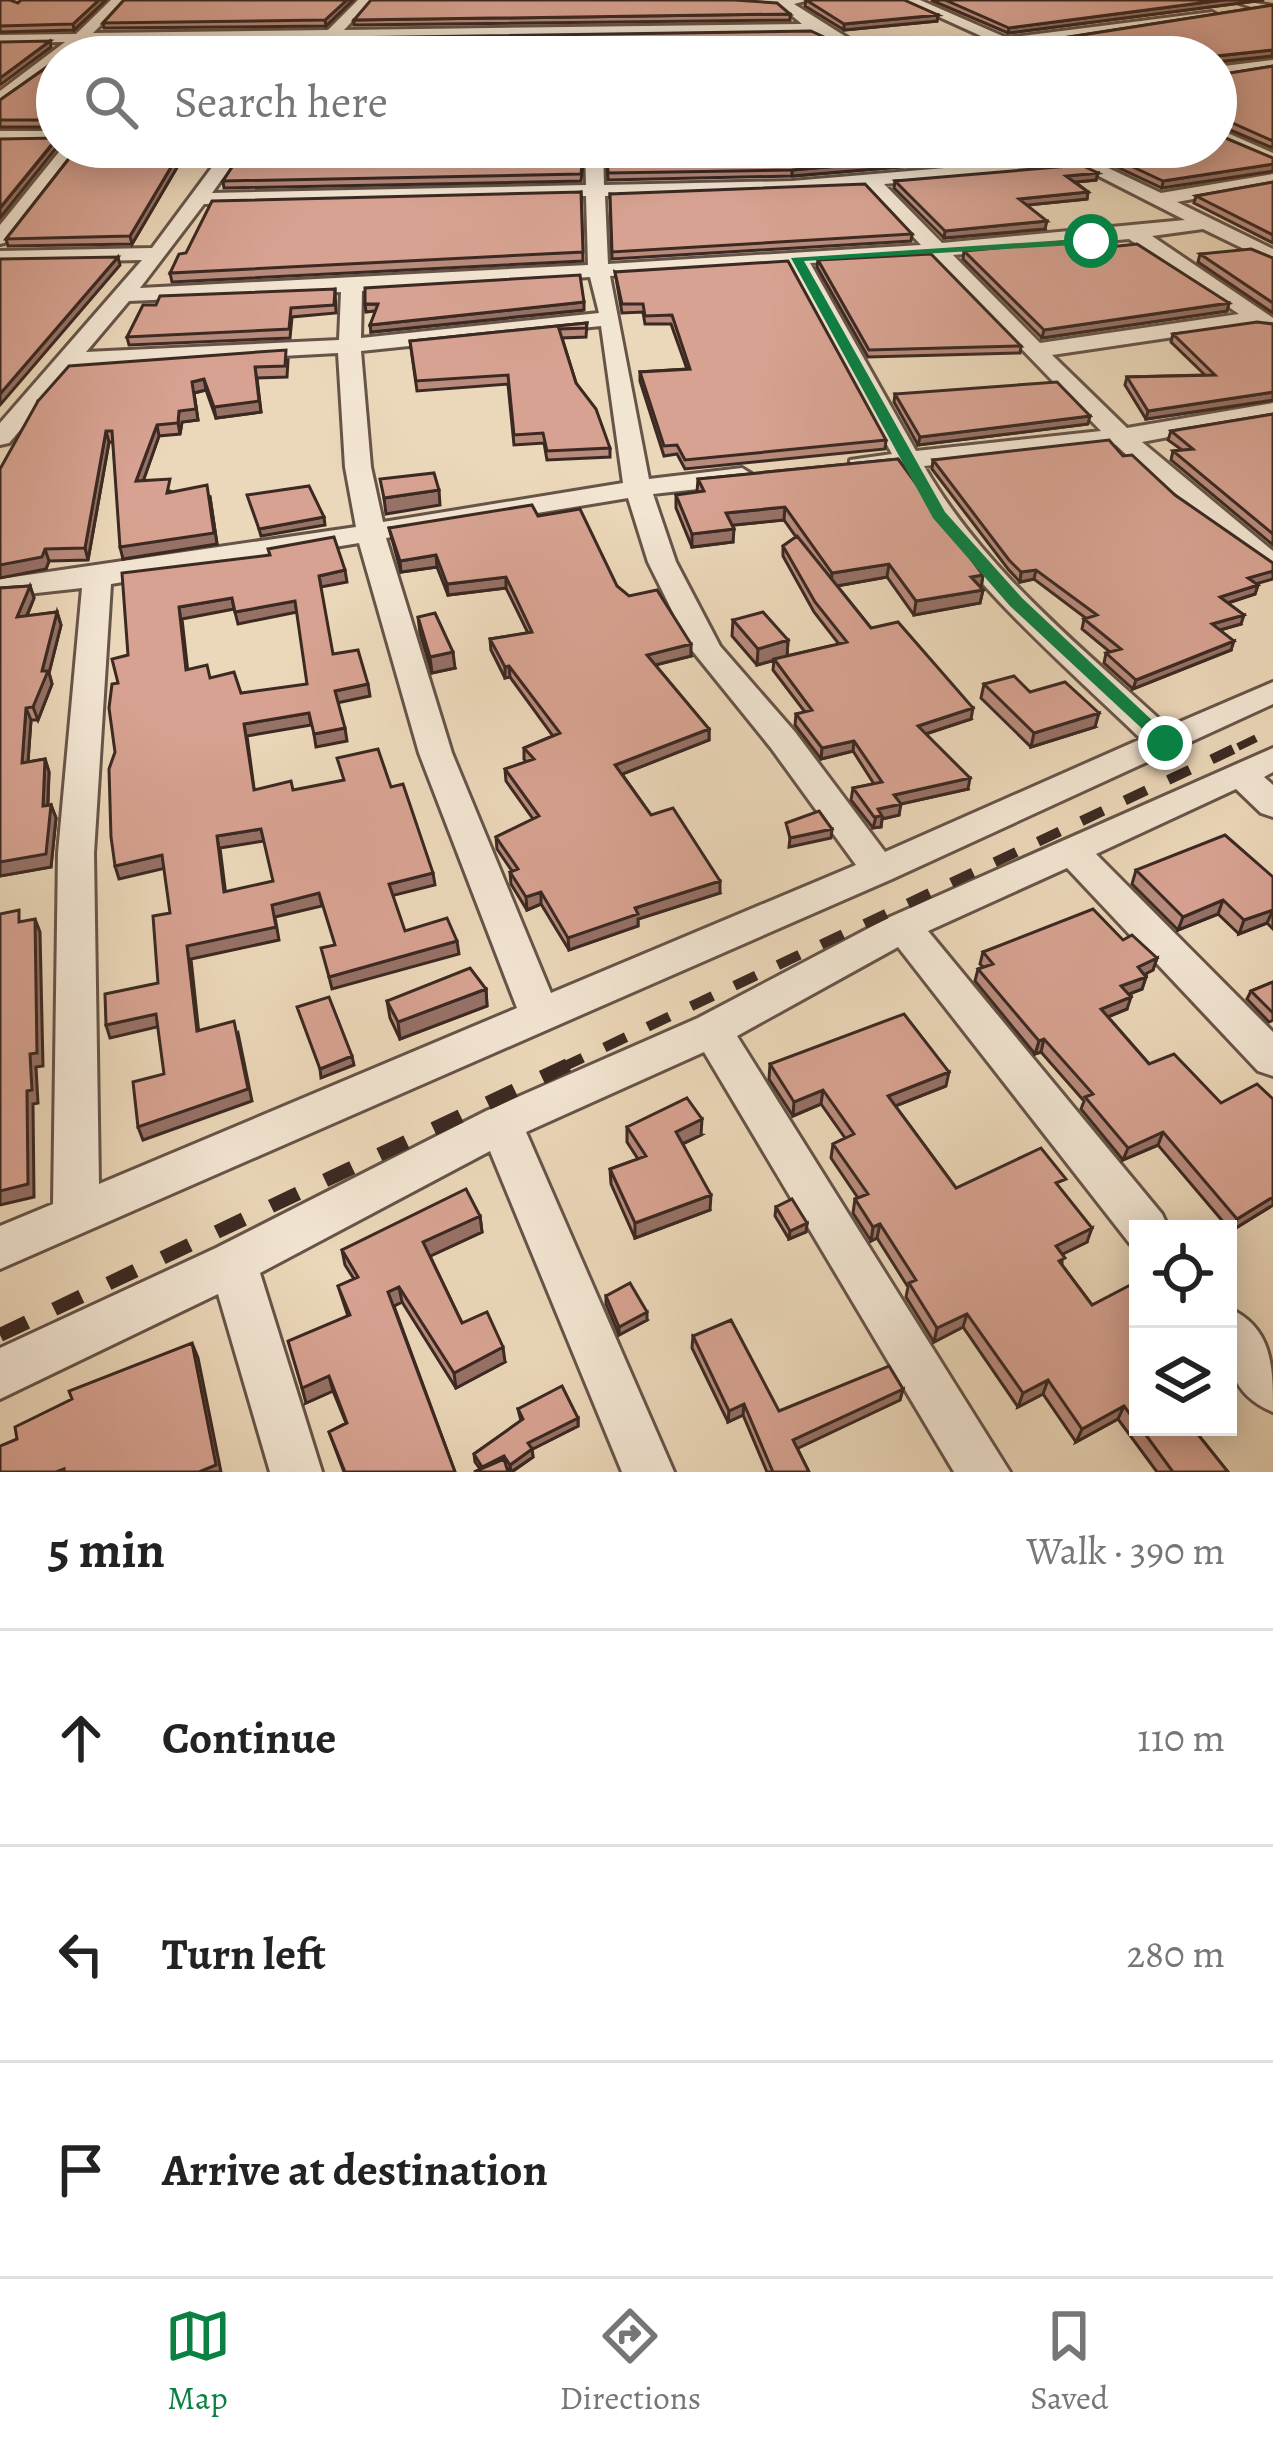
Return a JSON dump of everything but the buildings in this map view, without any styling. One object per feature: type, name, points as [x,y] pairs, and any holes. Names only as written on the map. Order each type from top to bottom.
[{"type":"street","points":[[0,0],[20,0]]},
{"type":"street","points":[[82,36],[119,0]]},
{"type":"street","points":[[329,36],[365,0]]},
{"type":"street","points":[[726,0],[806,0]]},
{"type":"street","points":[[909,0],[989,36]]},
{"type":"street","points":[[1244,0],[1270,9]]},
{"type":"street","points":[[782,1],[831,36]]},
{"type":"street","points":[[1060,36],[1270,9]]},
{"type":"street","points":[[329,36],[815,28]]},
{"type":"street","points":[[0,39],[36,39]]},
{"type":"street","points":[[1237,69],[1271,65]]},
{"type":"street","points":[[0,98],[36,71]]},
{"type":"street","points":[[0,83],[36,82]]},
{"type":"street","points":[[0,136],[36,136]]},
{"type":"street","points":[[1237,143],[1273,159]]},
{"type":"street","points":[[0,238],[55,168]]},
{"type":"street","points":[[0,438],[158,254],[221,168]]},
{"type":"street","points":[[594,168],[598,270],[611,318],[637,486],[662,562],[706,649],[783,740],[879,870]]},
{"type":"street","points":[[198,199],[595,194],[872,182],[1019,168]]},
{"type":"street","points":[[1095,168],[1273,257]]},
{"type":"street","points":[[1161,199],[1273,179]]},
{"type":"street","points":[[872,182],[946,252],[1034,351],[1122,437],[1273,565]]},
{"type":"street","points":[[123,295],[352,287],[946,252],[1208,224]]},
{"type":"street","points":[[1136,234],[1265,323]]},
{"type":"street","points":[[0,257],[158,254]]},
{"type":"street","points":[[797,258],[818,305],[913,459],[938,514],[1000,585],[1165,743]]},
{"type":"street","points":[[352,287],[345,346],[365,514],[452,804],[540,1014]]},
{"type":"street","points":[[67,360],[345,346],[611,318]]},
{"type":"street","points":[[1034,351],[1265,323]]},
{"type":"street","points":[[835,467],[1122,437],[1273,410]]},
{"type":"street","points":[[0,588],[242,558],[373,530],[637,486],[769,473]]},
{"type":"street","points":[[76,1214],[76,853],[97,579]]},
{"type":"street","points":[[0,1249],[879,870],[1273,692]]},
{"type":"street","points":[[0,1374],[233,1263],[501,1124],[712,1030],[903,927],[1256,766],[1273,805]]},
{"type":"street","points":[[1073,852],[1273,1059]]},
{"type":"street","points":[[903,927],[1139,1220]]},
{"type":"street","points":[[712,1030],[984,1472]]},
{"type":"street","points":[[501,1124],[648,1472]]},
{"type":"street","points":[[233,1263],[296,1472]]},
{"type":"street","points":[[1237,1342],[1273,1387]]},
{"type":"railway","points":[[1238,747],[1273,730]]},
{"type":"railway","points":[[561,1068],[1244,744]]},
{"type":"railway","points":[[0,1335],[568,1065]]},
{"type":"route","points":[[1091,241],[797,258],[818,305],[913,459],[938,514],[1016,602],[1165,743]]}]
